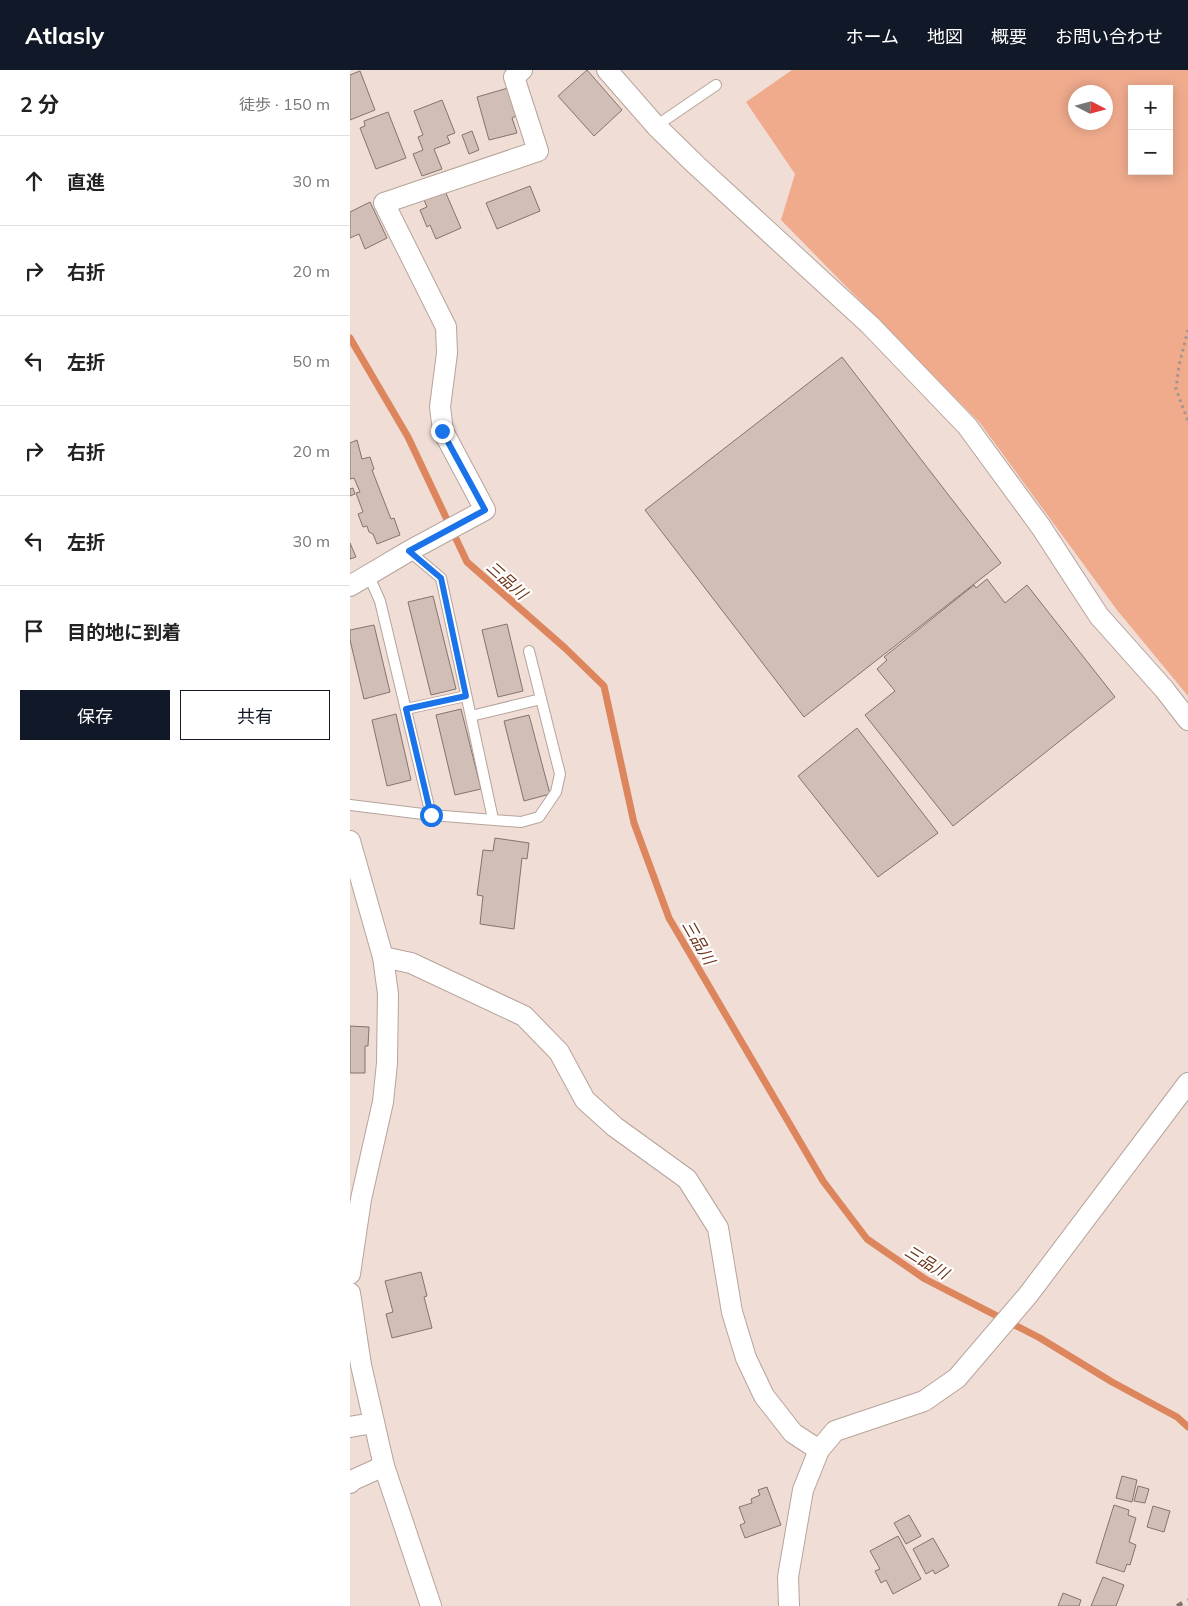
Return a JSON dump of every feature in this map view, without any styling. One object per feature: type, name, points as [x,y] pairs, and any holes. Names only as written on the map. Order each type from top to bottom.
[{"type":"street","points":[[350,586],[368,574],[485,510],[442,431],[440,406],[447,353],[446,326],[384,203],[538,151],[514,77],[522,70]]},
{"type":"street","points":[[607,70],[656,126],[870,325],[967,426],[1041,527],[1099,616],[1164,689],[1188,720]]},
{"type":"street","points":[[350,841],[382,957],[388,994],[387,1063],[383,1102],[361,1199],[350,1274]]},
{"type":"street","points":[[382,957],[411,963],[524,1016],[559,1052],[585,1100],[615,1128],[687,1179],[718,1228],[732,1312],[746,1358],[764,1396],[793,1433],[819,1450]]},
{"type":"street","points":[[789,1606],[788,1577],[802,1490],[819,1450],[835,1431],[924,1402],[957,1378],[1028,1295],[1188,1083]]},
{"type":"street","points":[[350,1293],[361,1365],[384,1466],[432,1606]]},
{"type":"street","points":[[350,1427],[373,1423]]},
{"type":"street","points":[[350,1483],[384,1466]]},
{"type":"lane","points":[[656,126],[716,85]]},
{"type":"lane","points":[[409,551],[441,578],[493,820]]},
{"type":"lane","points":[[368,574],[380,601],[431,815]]},
{"type":"lane","points":[[350,805],[431,815],[521,822],[539,817],[556,792],[560,774],[528,651]]},
{"type":"lane","points":[[406,709],[466,696]]},
{"type":"lane","points":[[471,716],[541,699]]},
{"type":"path","points":[[1188,330],[1178,365],[1176,389],[1188,420]]},
{"type":"shaded area","points":[[792,70],[1188,70],[1188,696],[1117,610],[980,423],[781,220],[795,174],[746,102]]},
{"type":"building","points":[[587,70],[622,110],[594,136],[558,96]]},
{"type":"building","points":[[360,71],[375,110],[350,120],[350,75]]},
{"type":"building","points":[[508,88],[516,116],[512,118],[517,133],[489,140],[477,97]]},
{"type":"building","points":[[442,100],[455,133],[447,136],[450,143],[434,149],[442,169],[422,176],[413,154],[423,150],[418,137],[423,135],[414,111]]},
{"type":"building","points":[[388,112],[406,158],[376,169],[360,128],[365,126],[364,121]]},
{"type":"building","points":[[472,131],[479,150],[469,154],[462,135]]},
{"type":"building","points":[[530,186],[540,211],[497,229],[486,203]]},
{"type":"building","points":[[445,191],[461,228],[436,239],[430,225],[427,227],[420,210],[427,207],[424,200]]},
{"type":"building","points":[[370,202],[387,238],[365,249],[359,234],[350,238],[350,212]]},
{"type":"building","points":[[842,357],[1001,563],[804,717],[645,510]]},
{"type":"building","points":[[357,440],[362,459],[370,457],[374,469],[372,470],[391,519],[394,518],[400,535],[377,544],[367,526],[363,527],[358,514],[363,512],[356,493],[360,492],[354,478],[350,479],[350,443]]},
{"type":"building","points":[[353,488],[355,494],[350,496],[350,489]]},
{"type":"building","points":[[350,543],[356,557],[350,559]]},
{"type":"building","points":[[987,579],[1005,603],[1027,585],[1115,697],[953,826],[865,715],[895,691],[877,669],[887,660],[884,657],[974,585],[976,588]]},
{"type":"building","points":[[433,596],[456,689],[431,695],[408,602]]},
{"type":"building","points":[[507,624],[523,691],[498,697],[482,630]]},
{"type":"building","points":[[374,625],[390,692],[364,699],[350,640],[350,630]]},
{"type":"building","points":[[461,709],[481,789],[455,795],[436,715]]},
{"type":"building","points":[[396,714],[411,780],[387,786],[372,720]]},
{"type":"building","points":[[529,715],[550,794],[524,801],[504,721]]},
{"type":"building","points":[[857,728],[938,833],[878,877],[798,776]]},
{"type":"building","points":[[495,838],[529,843],[527,859],[522,858],[514,929],[480,924],[483,896],[477,895],[483,850],[493,851]]},
{"type":"building","points":[[350,1026],[369,1027],[368,1046],[365,1046],[365,1073],[350,1073]]},
{"type":"building","points":[[421,1272],[427,1296],[424,1297],[432,1328],[392,1338],[386,1314],[393,1312],[385,1281]]},
{"type":"building","points":[[1122,1476],[1137,1480],[1132,1502],[1116,1498]]},
{"type":"building","points":[[1138,1486],[1149,1489],[1145,1503],[1134,1501]]},
{"type":"building","points":[[767,1487],[781,1525],[745,1538],[740,1525],[745,1523],[739,1507],[752,1503],[751,1499],[760,1495],[758,1490]]},
{"type":"building","points":[[1114,1505],[1129,1510],[1128,1515],[1136,1518],[1129,1542],[1136,1545],[1130,1565],[1127,1564],[1124,1572],[1096,1563]]},
{"type":"building","points":[[1153,1506],[1170,1511],[1164,1532],[1147,1527]]},
{"type":"building","points":[[909,1515],[921,1536],[906,1544],[894,1523]]},
{"type":"building","points":[[898,1536],[921,1579],[893,1594],[886,1580],[881,1583],[875,1571],[880,1569],[870,1551]]},
{"type":"building","points":[[933,1538],[949,1566],[935,1574],[933,1570],[926,1574],[913,1549]]},
{"type":"building","points":[[1103,1577],[1124,1585],[1116,1606],[1091,1606]]},
{"type":"building","points":[[1063,1593],[1081,1600],[1079,1606],[1058,1606]]},
{"type":"waterway","name":"三品川","points":[[350,338],[408,437],[467,562],[565,648],[604,686],[634,823],[669,918],[823,1181],[867,1239],[925,1279],[1040,1338],[1112,1382],[1177,1417],[1188,1427]]},
{"type":"railway","points":[[1177,1606],[1188,1600]]},
{"type":"route","points":[[431,815],[406,709],[466,696],[441,578],[409,551],[485,510],[442,431]]}]
